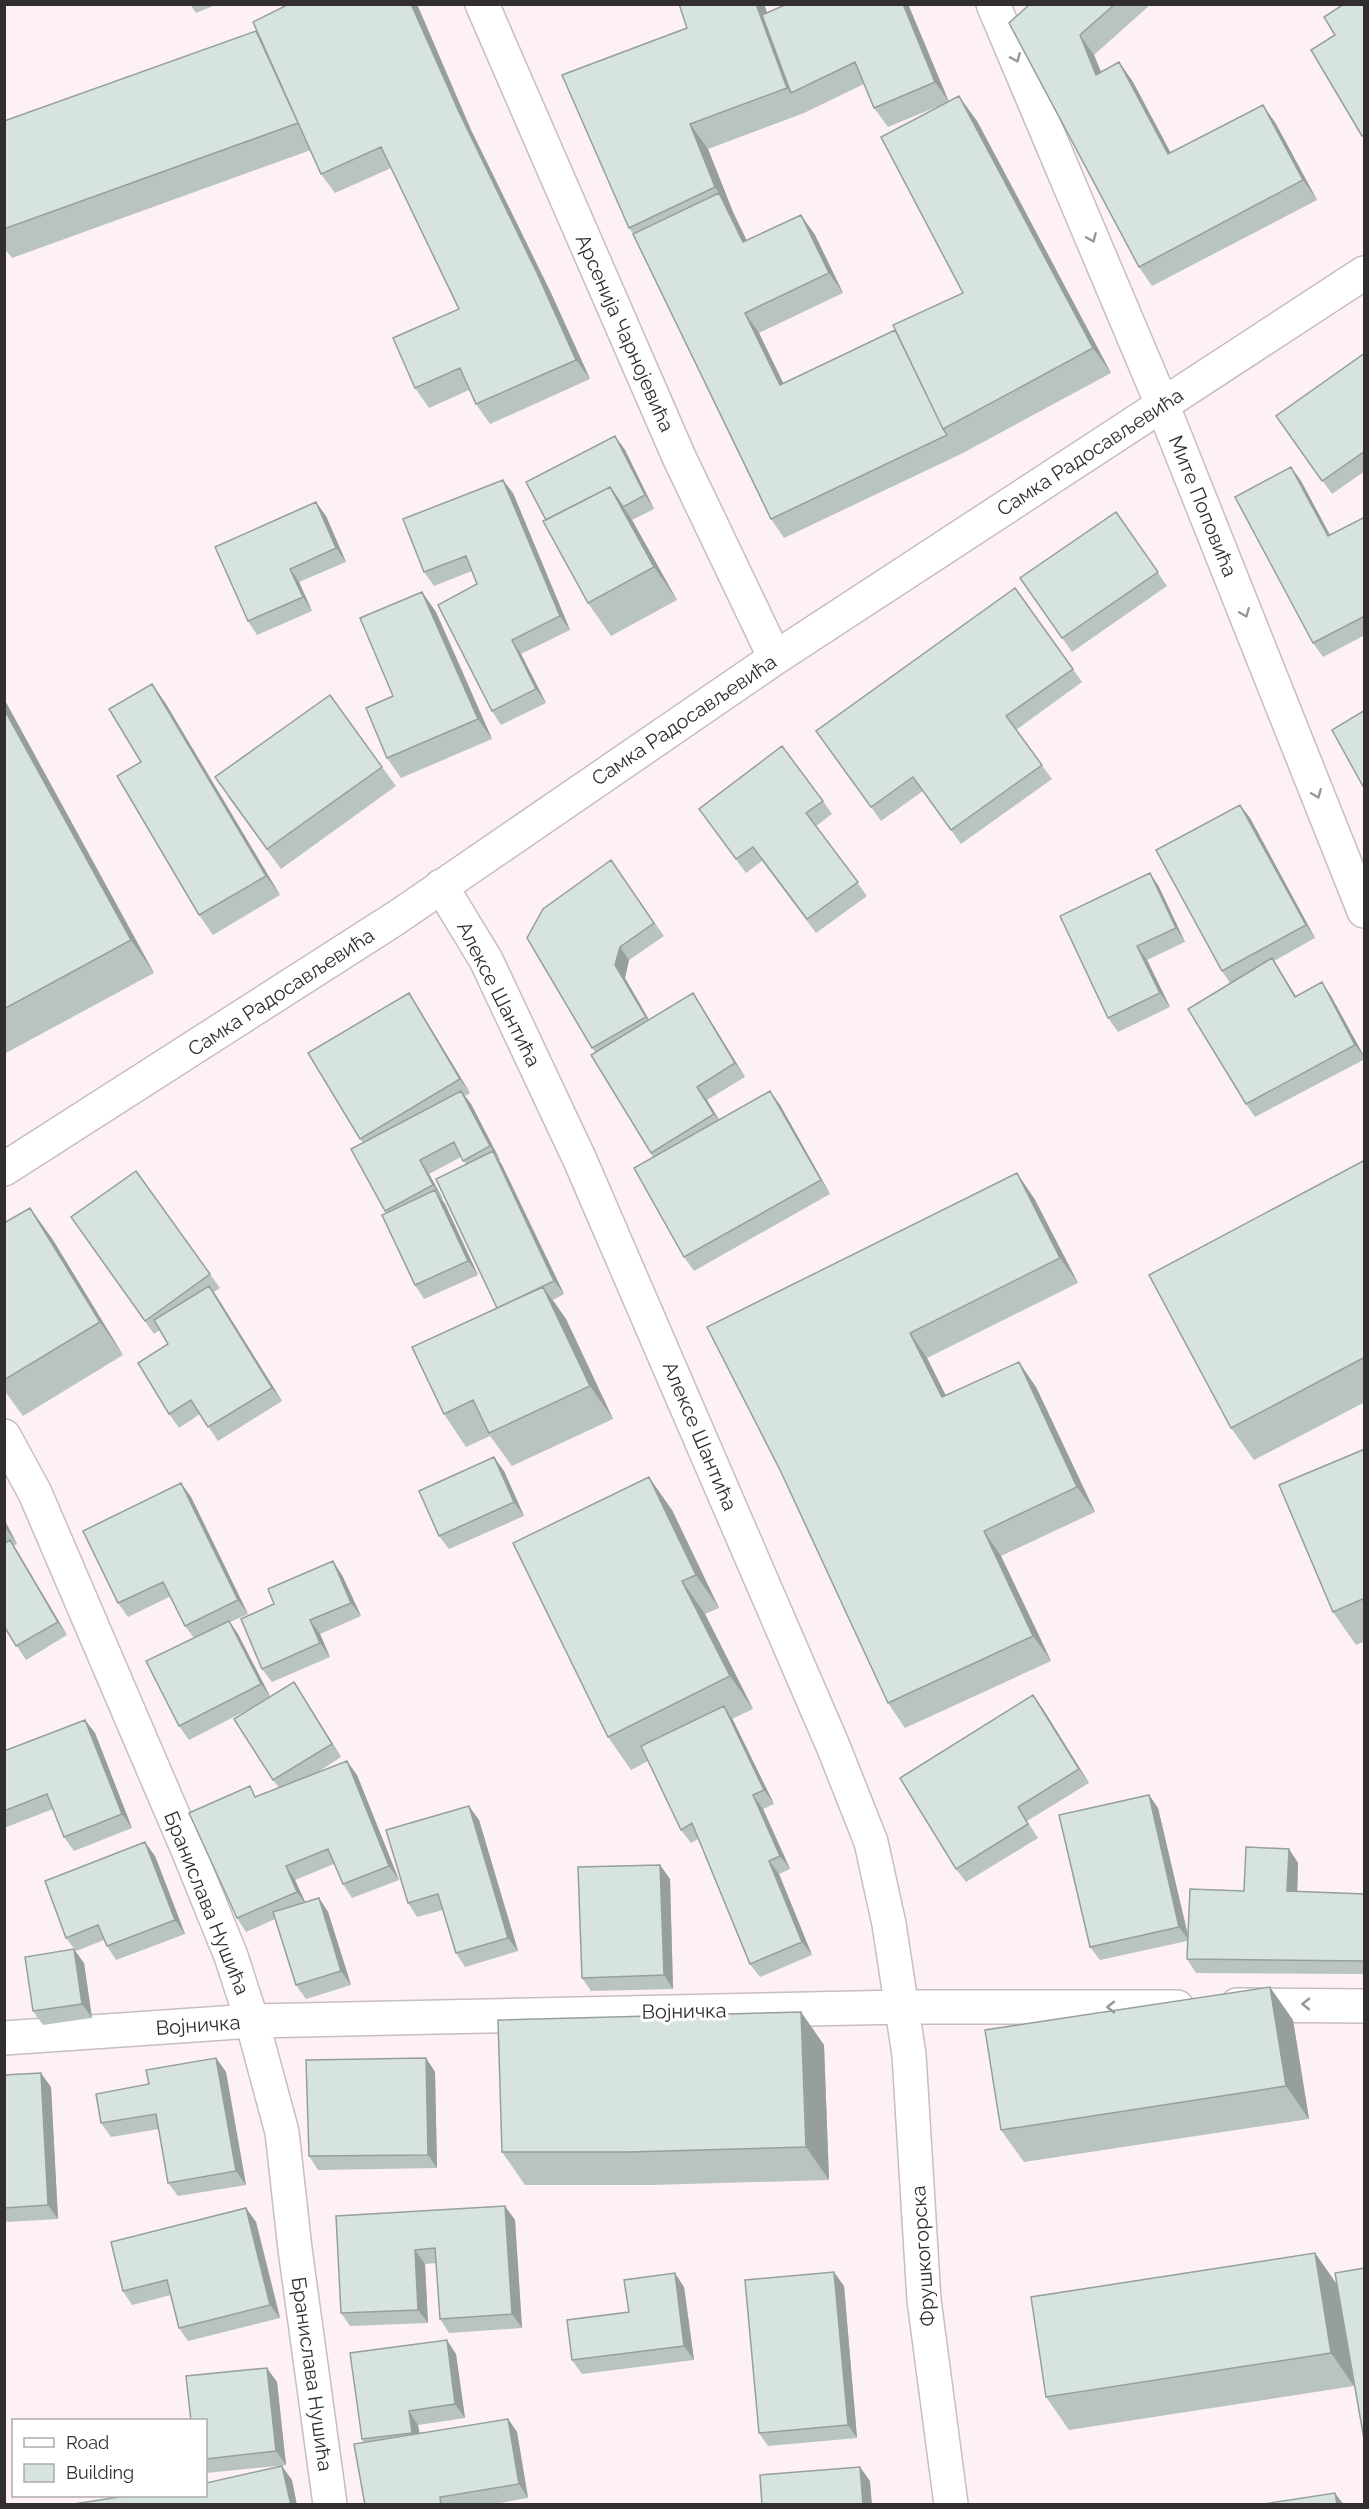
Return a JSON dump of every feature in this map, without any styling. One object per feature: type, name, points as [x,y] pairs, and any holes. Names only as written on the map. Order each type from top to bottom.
[{"type":"street","name":"Арсенија Чарнојевића","points":[[482,4],[679,457],[775,658]]},
{"type":"street","name":"Мите Поповића","points":[[993,4],[1162,404],[1365,911]]},
{"type":"street","name":"Самка Радосављевића","points":[[4,1169],[396,918],[775,658],[1365,273]]},
{"type":"street","name":"Алексе Шантића","points":[[441,886],[486,960],[580,1160],[833,1746],[871,1842],[889,1924],[901,2007]]},
{"type":"street","name":"Бранислава Нушића","points":[[4,1436],[35,1493],[188,1850],[231,1956],[252,2021],[282,2132],[295,2248],[330,2505]]},
{"type":"street","name":"Војничка","points":[[4,2038],[252,2021],[901,2007],[1176,2007],[1281,2004],[1365,2006]]},
{"type":"street","name":"Фрушкогорска","points":[[901,2007],[909,2055],[924,2300],[951,2505]]},
{"type":"building","points":[[289,4],[411,4],[459,112],[537,273],[576,360],[476,404],[460,368],[415,388],[393,338],[459,309],[381,147],[321,174],[253,22]]},
{"type":"building","points":[[679,4],[756,4],[787,88],[690,124],[715,187],[629,228],[562,75],[687,28]]},
{"type":"building","points":[[787,4],[903,4],[935,82],[874,108],[855,62],[791,93],[762,15]]},
{"type":"building","points":[[1030,4],[1115,4],[1080,35],[1096,75],[1119,62],[1168,154],[1263,105],[1303,180],[1139,267],[1009,23]]},
{"type":"building","points":[[1344,4],[1365,4],[1365,135],[1362,136],[1311,50],[1335,35],[1324,17]]},
{"type":"building","points":[[256,31],[298,123],[4,229],[4,121]]},
{"type":"building","points":[[959,96],[1093,348],[943,429],[893,325],[963,293],[881,137]]},
{"type":"building","points":[[719,193],[743,242],[801,215],[829,273],[745,313],[780,385],[895,330],[947,435],[771,519],[633,234]]},
{"type":"building","points":[[1365,353],[1365,451],[1322,481],[1276,416]]},
{"type":"building","points":[[615,436],[645,495],[623,507],[610,487],[546,520],[526,482]]},
{"type":"building","points":[[1291,467],[1328,536],[1365,517],[1365,616],[1313,643],[1235,497]]},
{"type":"building","points":[[503,480],[560,616],[512,640],[536,689],[492,711],[438,605],[477,584],[466,556],[424,572],[403,519]]},
{"type":"building","points":[[610,487],[654,567],[588,603],[543,521]]},
{"type":"building","points":[[316,502],[336,548],[290,569],[303,597],[248,621],[215,547]]},
{"type":"building","points":[[1116,512],[1158,572],[1062,638],[1020,578]]},
{"type":"building","points":[[1015,588],[1073,669],[1006,716],[1042,765],[951,830],[913,777],[871,807],[816,731]]},
{"type":"building","points":[[422,592],[478,719],[387,758],[366,708],[393,696],[360,618]]},
{"type":"building","points":[[152,684],[266,876],[199,915],[117,776],[141,762],[109,709]]},
{"type":"building","points":[[330,695],[382,767],[267,849],[215,777]]},
{"type":"building","points":[[4,709],[131,940],[4,1009]]},
{"type":"building","points":[[1365,710],[1365,790],[1332,730]]},
{"type":"building","points":[[782,746],[823,801],[806,813],[858,882],[807,919],[753,847],[736,859],[699,809]]},
{"type":"building","points":[[1240,805],[1306,925],[1222,971],[1156,850]]},
{"type":"building","points":[[611,860],[654,923],[620,947],[615,965],[646,1017],[592,1048],[527,938],[543,909]]},
{"type":"building","points":[[1150,873],[1176,928],[1137,946],[1160,993],[1108,1018],[1060,916]]},
{"type":"building","points":[[1272,958],[1295,997],[1322,982],[1355,1045],[1246,1104],[1188,1009]]},
{"type":"building","points":[[409,993],[460,1079],[360,1139],[308,1053]]},
{"type":"building","points":[[693,993],[735,1063],[697,1087],[714,1114],[651,1153],[591,1055]]},
{"type":"building","points":[[461,1091],[490,1146],[463,1161],[454,1142],[420,1160],[433,1185],[385,1211],[351,1149]]},
{"type":"building","points":[[770,1091],[821,1180],[684,1257],[634,1168]]},
{"type":"building","points":[[493,1151],[554,1281],[497,1308],[436,1179]]},
{"type":"building","points":[[1365,1160],[1365,1357],[1231,1428],[1149,1275]]},
{"type":"building","points":[[136,1171],[210,1274],[145,1321],[71,1217]]},
{"type":"building","points":[[1017,1173],[1060,1258],[910,1333],[942,1397],[1019,1362],[1077,1487],[984,1531],[1033,1636],[888,1703],[781,1472],[707,1327]]},
{"type":"building","points":[[435,1190],[468,1261],[415,1285],[382,1215]]},
{"type":"building","points":[[30,1208],[100,1322],[4,1380],[4,1223]]},
{"type":"building","points":[[209,1286],[272,1388],[208,1427],[191,1400],[169,1414],[138,1363],[168,1344],[154,1320]]},
{"type":"building","points":[[543,1287],[590,1386],[489,1433],[473,1400],[444,1414],[412,1347]]},
{"type":"building","points":[[1365,1449],[1365,1598],[1333,1612],[1279,1485]]},
{"type":"building","points":[[494,1457],[514,1502],[439,1536],[419,1491]]},
{"type":"building","points":[[649,1477],[696,1575],[682,1581],[730,1676],[608,1737],[513,1543]]},
{"type":"building","points":[[181,1483],[238,1600],[185,1626],[163,1582],[118,1603],[83,1531]]},
{"type":"building","points":[[10,1540],[58,1622],[16,1646],[4,1626],[4,1544]]},
{"type":"building","points":[[333,1561],[351,1603],[310,1620],[320,1643],[262,1669],[241,1619],[274,1604],[268,1589]]},
{"type":"building","points":[[229,1621],[261,1684],[179,1726],[146,1661]]},
{"type":"building","points":[[294,1682],[332,1744],[273,1780],[234,1719]]},
{"type":"building","points":[[1033,1695],[1079,1769],[1018,1807],[1028,1824],[956,1869],[900,1778]]},
{"type":"building","points":[[724,1706],[764,1790],[753,1795],[780,1856],[769,1861],[802,1942],[750,1964],[692,1823],[681,1830],[641,1746]]},
{"type":"building","points":[[85,1720],[122,1814],[64,1837],[47,1794],[4,1811],[4,1751]]},
{"type":"building","points":[[347,1761],[389,1866],[343,1884],[328,1849],[286,1866],[297,1892],[237,1918],[189,1813],[250,1786],[255,1797]]},
{"type":"building","points":[[1149,1795],[1179,1927],[1090,1947],[1059,1815]]},
{"type":"building","points":[[469,1806],[508,1938],[456,1953],[438,1894],[408,1903],[386,1830]]},
{"type":"building","points":[[145,1842],[175,1920],[107,1946],[98,1925],[66,1938],[45,1881]]},
{"type":"building","points":[[1246,1847],[1289,1849],[1287,1891],[1365,1894],[1365,1961],[1187,1959],[1190,1889],[1244,1891]]},
{"type":"building","points":[[660,1865],[664,1975],[582,1978],[578,1867]]},
{"type":"building","points":[[319,1898],[341,1971],[296,1985],[273,1912]]},
{"type":"building","points":[[74,1949],[82,2004],[33,2011],[25,1957]]},
{"type":"building","points":[[1270,1987],[1286,2086],[1001,2130],[985,2030]]},
{"type":"building","points":[[801,2012],[806,2147],[629,2152],[502,2152],[498,2020]]},
{"type":"building","points":[[216,2058],[236,2171],[168,2183],[156,2114],[101,2123],[96,2094],[149,2084],[146,2070]]},
{"type":"building","points":[[426,2058],[428,2155],[309,2156],[306,2060]]},
{"type":"building","points":[[41,2073],[48,2205],[4,2208],[4,2075]]},
{"type":"building","points":[[505,2206],[512,2314],[440,2319],[435,2248],[415,2250],[418,2310],[341,2313],[336,2216]]},
{"type":"building","points":[[246,2208],[270,2305],[179,2328],[167,2280],[123,2291],[111,2242]]},
{"type":"building","points":[[1315,2253],[1331,2353],[1046,2397],[1031,2297]]},
{"type":"building","points":[[1365,2268],[1365,2445],[1335,2273]]},
{"type":"building","points":[[834,2272],[848,2425],[759,2433],[745,2280]]},
{"type":"building","points":[[675,2273],[684,2346],[572,2360],[567,2320],[629,2312],[624,2280]]},
{"type":"building","points":[[447,2340],[455,2404],[409,2411],[412,2433],[362,2439],[350,2353]]},
{"type":"building","points":[[267,2368],[276,2451],[207,2459],[207,2419],[191,2419],[186,2376]]},
{"type":"building","points":[[508,2419],[519,2484],[440,2497],[441,2505],[365,2505],[354,2444]]},
{"type":"building","points":[[282,2466],[291,2505],[67,2505],[119,2497],[207,2497],[207,2483]]},
{"type":"building","points":[[860,2467],[863,2505],[762,2505],[760,2475]]},
{"type":"building","points":[[1335,2493],[1337,2505],[1257,2505]]}]
